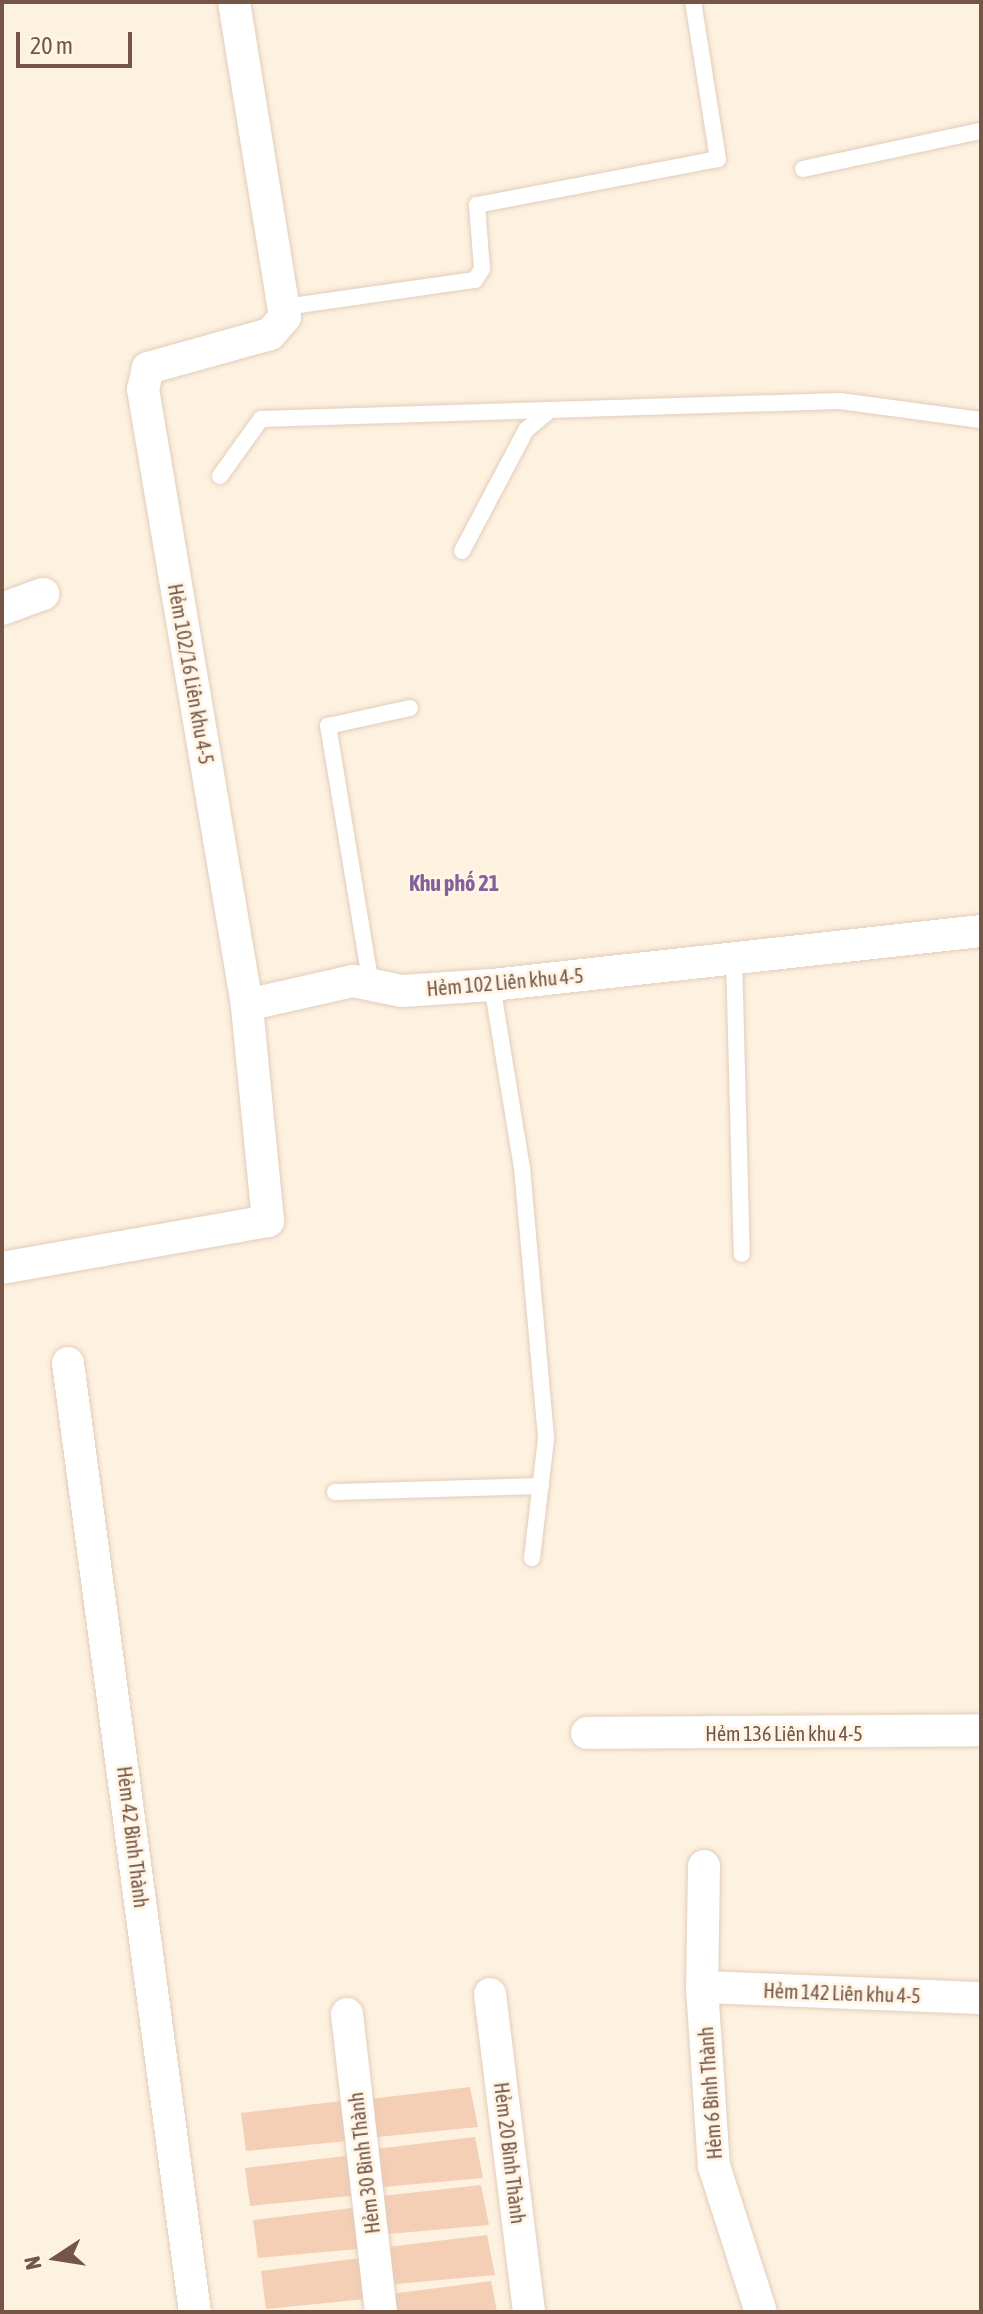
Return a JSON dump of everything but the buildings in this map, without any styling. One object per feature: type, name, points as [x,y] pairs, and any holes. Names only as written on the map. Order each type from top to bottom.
[{"type":"street","points":[[234,2],[285,307]]},
{"type":"street","name":"Hẻm 102/16 Liên khu 4-5","points":[[247,1005],[143,389],[148,368],[170,357],[270,334],[284,324],[285,307]]},
{"type":"street","points":[[2,609],[43,594]]},
{"type":"street","name":"Hẻm 102 Liên khu 4-5","points":[[247,1005],[353,981],[402,991],[492,985],[981,931]]},
{"type":"street","points":[[2,1268],[268,1221],[247,1005]]},
{"type":"street","name":"Hẻm 42 Bình Thành","points":[[68,1363],[195,2312]]},
{"type":"street","name":"Hẻm 136 Liên khu 4-5","points":[[587,1733],[981,1730]]},
{"type":"street","name":"Hẻm 6 Bình Thành","points":[[704,1866],[702,1987],[714,2166],[761,2312]]},
{"type":"street","name":"Hẻm 142 Liên khu 4-5","points":[[702,1987],[981,1998]]},
{"type":"street","name":"Hẻm 20 Bình Thành","points":[[490,1994],[529,2312]]},
{"type":"street","name":"Hẻm 30 Bình Thành","points":[[347,2014],[381,2312]]},
{"type":"lane","points":[[285,307],[475,280],[482,269],[477,205],[718,159],[693,2]]},
{"type":"lane","points":[[803,169],[981,131]]},
{"type":"lane","points":[[220,476],[261,419],[840,401],[981,420]]},
{"type":"lane","points":[[462,551],[526,430],[550,410]]},
{"type":"lane","points":[[371,985],[328,726],[410,708]]},
{"type":"lane","points":[[734,957],[742,1254]]},
{"type":"lane","points":[[492,985],[522,1168],[546,1439],[532,1558]]},
{"type":"lane","points":[[335,1492],[541,1486]]},
{"type":"district","name":"Khu phố 21","points":[[454,884]]}]
